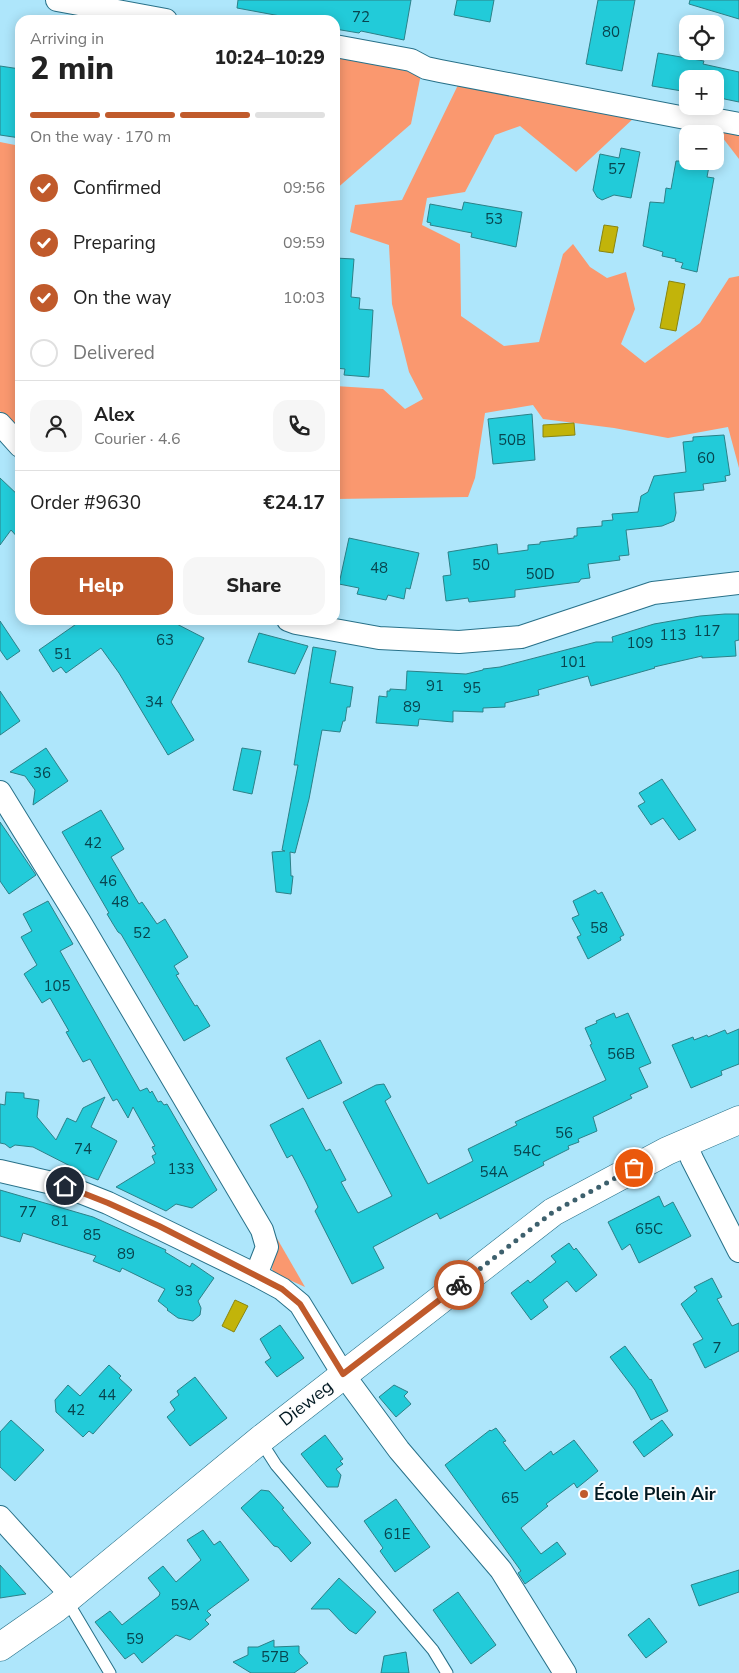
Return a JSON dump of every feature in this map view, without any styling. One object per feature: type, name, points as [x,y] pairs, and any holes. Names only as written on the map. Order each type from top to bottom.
[{"type":"street","points":[[57,0],[139,15]]},
{"type":"street","points":[[340,47],[411,60],[433,70],[701,121],[718,120],[739,124]]},
{"type":"street","points":[[0,424],[15,440]]},
{"type":"street","points":[[307,625],[379,638],[459,642],[521,636],[653,593],[739,583]]},
{"type":"street","points":[[0,792],[80,922],[262,1230],[267,1247],[256,1275]]},
{"type":"street","name":"Dieweg","points":[[0,1647],[69,1597],[260,1440],[553,1212],[685,1142],[739,1120]]},
{"type":"street","points":[[685,1142],[739,1251]]},
{"type":"street","points":[[0,1171],[65,1186],[108,1203],[256,1275],[282,1289],[300,1304],[343,1374],[399,1450],[501,1570],[565,1673]]},
{"type":"street","points":[[0,1517],[69,1597]]},
{"type":"lane","points":[[260,1440],[276,1465],[433,1650],[447,1673]]},
{"type":"lane","points":[[69,1597],[110,1673]]},
{"type":"shaded area","points":[[340,57],[421,74],[411,124],[340,186]]},
{"type":"shaded area","points":[[458,85],[635,117],[576,172],[520,126],[495,135],[465,192],[427,198],[422,225],[460,244],[461,316],[504,346],[539,342],[563,254],[573,244],[590,267],[607,278],[626,272],[635,309],[621,344],[645,363],[700,323],[729,278],[739,276],[739,468],[728,427],[668,438],[614,428],[543,419],[533,405],[485,413],[475,478],[468,497],[340,499],[340,386],[383,389],[405,409],[423,399],[409,372],[392,304],[389,245],[350,232],[355,205],[402,200]]},
{"type":"shaded area","points":[[739,131],[739,159],[724,140],[724,132]]},
{"type":"shaded area","points":[[0,142],[15,145],[15,429],[0,411]]},
{"type":"shaded area","points":[[604,225],[618,227],[613,253],[599,251]]},
{"type":"shaded area","points":[[669,281],[685,284],[676,331],[660,328]]},
{"type":"shaded area","points":[[574,423],[575,435],[543,437],[543,425]]},
{"type":"shaded area","points":[[275,1235],[305,1287],[274,1273],[272,1269]]},
{"type":"shaded area","points":[[235,1300],[248,1306],[234,1332],[222,1326]]},
{"type":"building","points":[[238,0],[411,0],[404,40],[361,31],[359,33],[340,30],[340,15],[275,15],[237,8]]},
{"type":"building","points":[[457,0],[494,0],[490,22],[454,15]]},
{"type":"building","points":[[598,0],[635,0],[622,71],[586,64]]},
{"type":"building","points":[[690,0],[739,0],[739,19],[689,4]]},
{"type":"building","points":[[658,53],[679,57],[679,60],[704,61],[703,64],[739,72],[739,102],[724,99],[724,70],[679,70],[679,90],[652,86]]},
{"type":"building","points":[[0,66],[15,68],[15,137],[0,135]]},
{"type":"building","points":[[621,148],[640,152],[631,198],[614,195],[602,200],[597,197],[593,190],[600,154],[619,158]]},
{"type":"building","points":[[676,161],[679,161],[679,170],[708,170],[707,177],[714,178],[697,272],[681,268],[683,263],[675,261],[676,259],[662,256],[663,252],[643,246],[650,202],[664,203],[666,188],[671,189]]},
{"type":"building","points":[[464,202],[522,212],[516,247],[471,237],[472,233],[430,225],[431,223],[427,222],[430,204],[462,210]]},
{"type":"building","points":[[340,258],[354,259],[351,297],[360,298],[359,309],[373,310],[369,377],[344,375],[345,369],[340,368]]},
{"type":"building","points":[[532,414],[535,460],[493,464],[488,419]]},
{"type":"building","points":[[724,435],[730,475],[725,476],[726,481],[703,484],[704,490],[674,493],[676,513],[674,521],[662,526],[626,530],[629,555],[619,556],[620,560],[588,564],[590,578],[581,579],[579,582],[515,590],[515,597],[469,602],[468,598],[446,601],[443,576],[451,575],[448,552],[497,544],[498,554],[528,550],[528,545],[574,538],[574,536],[577,536],[577,528],[602,526],[602,521],[613,520],[612,514],[638,512],[641,496],[648,492],[654,476],[686,472],[683,442],[693,441],[693,437]]},
{"type":"building","points":[[0,478],[15,492],[15,534],[11,530],[0,545]]},
{"type":"building","points":[[349,538],[419,553],[410,589],[406,588],[404,599],[388,595],[386,600],[357,594],[359,588],[340,584]]},
{"type":"building","points":[[739,614],[739,640],[735,641],[736,656],[702,658],[702,656],[654,667],[591,686],[588,676],[538,690],[539,695],[505,703],[505,707],[483,708],[483,712],[453,711],[453,722],[419,719],[418,726],[376,723],[379,696],[387,697],[387,691],[390,691],[390,689],[406,690],[407,671],[466,674],[596,642],[613,642],[612,637],[654,624],[700,616]]},
{"type":"building","points":[[0,621],[20,651],[7,660],[0,650]]},
{"type":"building","points":[[75,625],[179,625],[204,638],[171,702],[194,740],[168,755],[119,673],[101,648],[66,673],[61,667],[53,672],[39,650]]},
{"type":"building","points":[[259,633],[308,646],[295,674],[248,662]]},
{"type":"building","points":[[313,647],[336,651],[330,683],[353,687],[350,707],[347,707],[345,721],[343,721],[340,732],[322,730],[309,799],[295,853],[290,852],[291,876],[293,876],[291,894],[276,892],[272,852],[285,851],[282,850],[298,765],[294,765]]},
{"type":"building","points":[[0,691],[20,721],[0,735]]},
{"type":"building","points":[[46,748],[68,781],[33,805],[35,790],[25,776],[10,772]]},
{"type":"building","points":[[242,748],[261,751],[252,794],[233,790]]},
{"type":"building","points":[[662,779],[696,830],[679,840],[663,818],[651,825],[638,806],[645,802],[639,793]]},
{"type":"building","points":[[101,810],[124,849],[111,857],[139,904],[142,902],[157,924],[165,919],[188,957],[174,966],[179,974],[176,975],[210,1026],[184,1041],[121,934],[107,914],[109,913],[62,832]]},
{"type":"building","points":[[0,822],[36,875],[9,894],[0,881]]},
{"type":"building","points":[[595,890],[598,894],[602,892],[624,935],[620,937],[621,940],[588,959],[577,937],[581,935],[572,918],[579,915],[573,901]]},
{"type":"building","points":[[48,901],[73,944],[60,951],[140,1091],[147,1088],[150,1093],[152,1091],[158,1102],[161,1101],[164,1105],[167,1104],[217,1190],[192,1208],[176,1204],[166,1211],[116,1187],[155,1163],[152,1156],[156,1154],[152,1147],[155,1146],[133,1107],[128,1118],[117,1099],[113,1101],[90,1059],[83,1062],[66,1032],[69,1031],[50,998],[42,1003],[24,974],[37,965],[21,937],[32,931],[23,914]]},
{"type":"building","points":[[614,1013],[616,1018],[628,1013],[651,1063],[639,1068],[648,1087],[630,1095],[632,1098],[593,1117],[597,1131],[578,1139],[579,1142],[568,1146],[569,1149],[543,1162],[544,1165],[440,1219],[437,1213],[373,1247],[384,1268],[352,1284],[315,1211],[318,1207],[306,1182],[292,1155],[287,1158],[270,1125],[303,1108],[326,1151],[330,1149],[346,1180],[341,1182],[358,1213],[392,1196],[343,1102],[376,1085],[384,1084],[391,1097],[385,1101],[428,1184],[473,1161],[468,1149],[517,1125],[515,1122],[606,1080],[590,1045],[592,1044],[585,1028]]},
{"type":"building","points":[[739,1029],[739,1064],[721,1071],[722,1075],[691,1088],[672,1045],[693,1037],[694,1040],[725,1030],[727,1034]]},
{"type":"building","points":[[320,1040],[342,1083],[308,1099],[286,1058]]},
{"type":"building","points":[[6,1092],[24,1093],[24,1098],[39,1100],[37,1117],[56,1140],[67,1118],[76,1122],[83,1108],[105,1097],[91,1127],[117,1141],[98,1180],[80,1173],[80,1171],[33,1147],[15,1145],[10,1148],[0,1143],[0,1104],[5,1105]]},
{"type":"building","points":[[0,1190],[93,1217],[166,1250],[165,1252],[190,1267],[192,1263],[214,1278],[198,1301],[201,1308],[200,1315],[193,1321],[178,1318],[158,1301],[165,1289],[122,1268],[120,1272],[93,1261],[96,1256],[23,1233],[20,1242],[0,1236]]},
{"type":"building","points":[[659,1196],[664,1207],[673,1202],[691,1236],[639,1263],[630,1244],[622,1250],[608,1222]]},
{"type":"building","points":[[569,1243],[574,1250],[576,1248],[597,1275],[576,1292],[567,1281],[543,1300],[548,1307],[531,1320],[511,1293],[528,1280],[530,1283],[556,1262],[551,1256]]},
{"type":"building","points":[[712,1278],[722,1297],[717,1299],[732,1326],[739,1323],[739,1351],[705,1368],[693,1344],[703,1339],[681,1304],[697,1291],[694,1287]]},
{"type":"building","points":[[280,1325],[304,1358],[277,1377],[265,1362],[271,1358],[260,1339]]},
{"type":"building","points":[[625,1346],[651,1379],[668,1411],[651,1420],[635,1390],[610,1357]]},
{"type":"building","points":[[109,1365],[132,1390],[93,1434],[89,1431],[83,1437],[56,1412],[55,1400],[68,1385],[80,1396]]},
{"type":"building","points":[[195,1377],[227,1418],[190,1446],[167,1417],[175,1410],[170,1402],[179,1395],[177,1391]]},
{"type":"building","points":[[394,1385],[408,1392],[404,1396],[411,1404],[396,1417],[379,1397]]},
{"type":"building","points":[[11,1420],[44,1450],[15,1481],[0,1467],[0,1432]]},
{"type":"building","points":[[662,1420],[673,1435],[644,1457],[633,1442]]},
{"type":"building","points":[[496,1428],[506,1441],[503,1442],[525,1471],[551,1451],[553,1455],[574,1440],[598,1471],[577,1488],[574,1483],[546,1504],[548,1506],[521,1528],[541,1554],[557,1542],[566,1554],[525,1584],[518,1573],[521,1571],[445,1465],[490,1430]]},
{"type":"building","points":[[325,1435],[343,1459],[340,1461],[343,1464],[336,1469],[341,1475],[338,1487],[327,1487],[301,1454]]},
{"type":"building","points":[[261,1490],[269,1491],[311,1543],[291,1562],[278,1547],[274,1546],[241,1508]]},
{"type":"building","points":[[396,1499],[430,1547],[395,1572],[380,1551],[383,1548],[364,1521]]},
{"type":"building","points":[[203,1530],[214,1545],[220,1541],[249,1580],[207,1611],[211,1615],[205,1620],[209,1624],[190,1640],[176,1635],[142,1663],[134,1653],[125,1659],[95,1622],[110,1611],[122,1625],[159,1596],[160,1593],[148,1578],[163,1566],[176,1582],[201,1560],[187,1540]]},
{"type":"building","points":[[0,1565],[26,1594],[0,1598]]},
{"type":"building","points":[[739,1570],[739,1592],[699,1606],[691,1585]]},
{"type":"building","points":[[339,1578],[376,1612],[356,1634],[349,1630],[329,1609],[311,1609]]},
{"type":"building","points":[[458,1592],[496,1645],[471,1664],[433,1610]]},
{"type":"building","points":[[649,1618],[667,1642],[646,1658],[628,1635]]},
{"type":"building","points":[[274,1640],[274,1647],[299,1646],[299,1653],[308,1663],[294,1673],[251,1673],[233,1662],[248,1655],[248,1647],[258,1647]]},
{"type":"building","points":[[406,1652],[409,1673],[381,1673],[384,1656]]},
{"type":"way so far","points":[[459,1285],[553,1212],[634,1168]]},
{"type":"place","name":"École Plein Air","points":[[584,1494]]},
{"type":"route","points":[[65,1186],[159,1226],[282,1289],[300,1304],[343,1374],[459,1285]]}]
